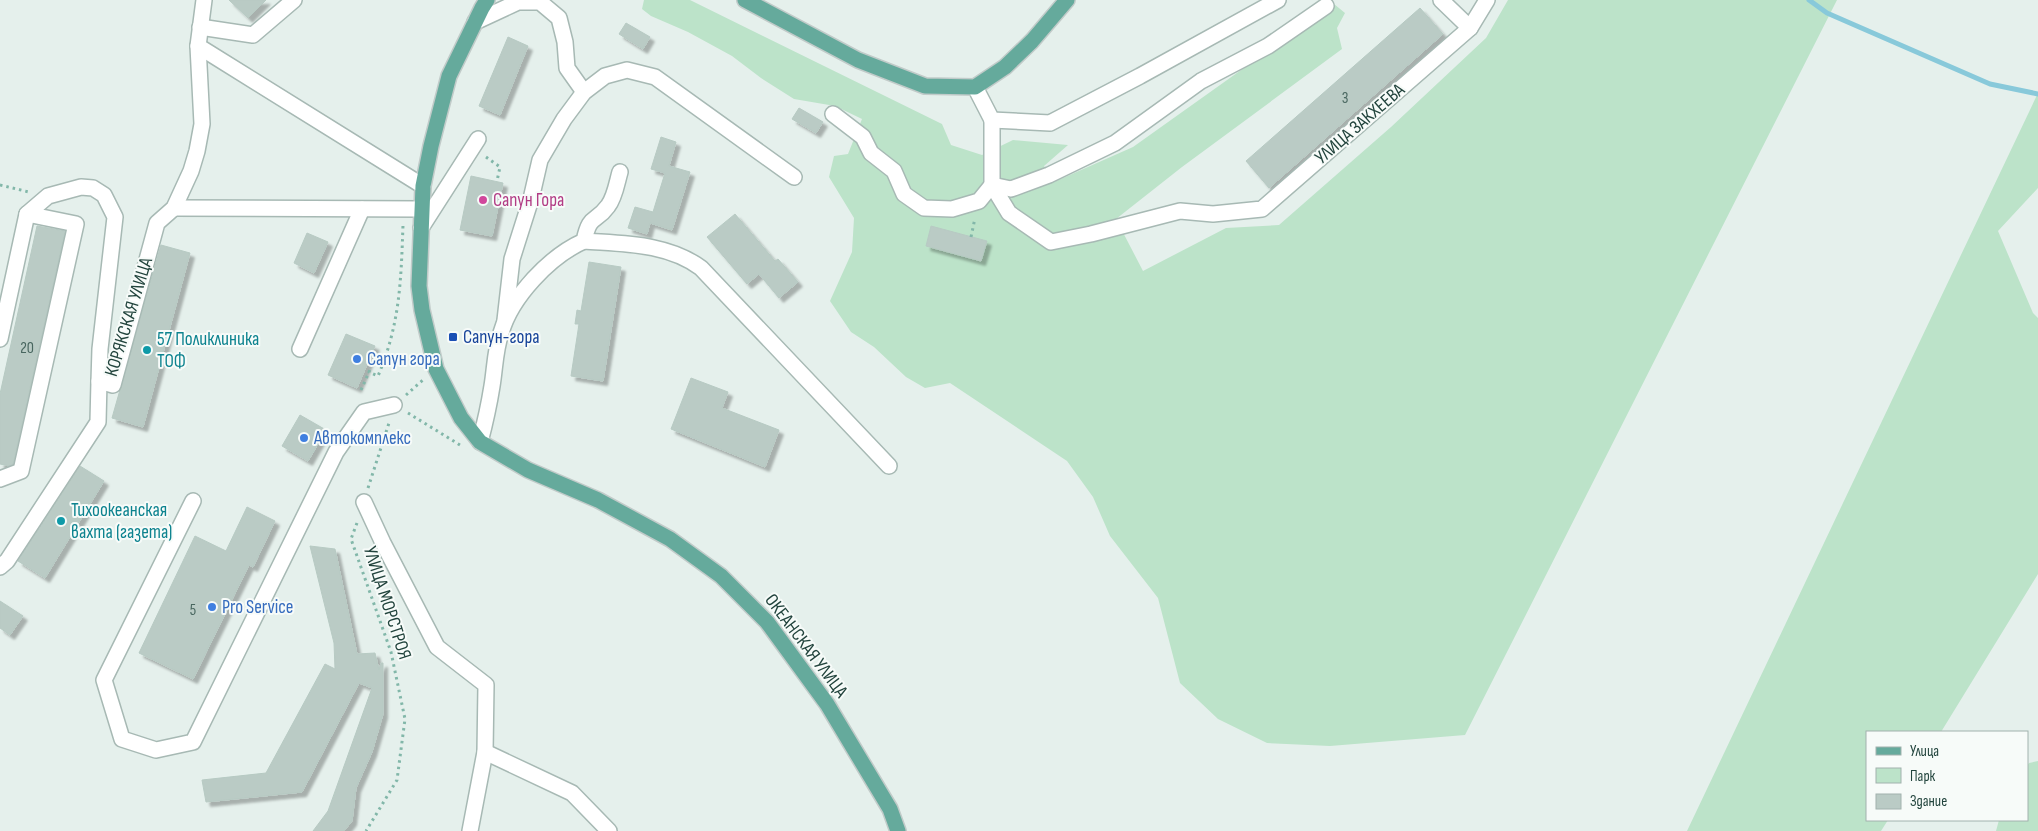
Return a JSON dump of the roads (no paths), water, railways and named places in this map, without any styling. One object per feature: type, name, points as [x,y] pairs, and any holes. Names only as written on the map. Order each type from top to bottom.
[{"type":"main road","name":"ОКЕАНСКАЯ УЛИЦА","points":[[488,0],[475,22],[450,76],[431,146],[423,186],[421,209],[419,286],[422,310],[436,369],[473,445],[598,500],[670,539],[721,576],[767,622],[827,704],[890,809],[898,831]]},
{"type":"main road","points":[[745,0],[858,60],[926,86],[975,87],[1005,67],[1032,42],[1067,0]]},
{"type":"street","name":"КОРЯКСКАЯ УЛИЦА","points":[[27,214],[48,196],[81,187],[93,188],[104,196],[115,216],[100,349],[99,381],[113,385],[157,224],[174,208],[191,171],[202,124],[198,46],[204,0]]},
{"type":"street","points":[[200,27],[252,35],[294,0]]},
{"type":"street","points":[[992,120],[1050,123],[1278,0]]},
{"type":"street","points":[[1441,0],[1470,28]]},
{"type":"street","name":"УЛИЦА ЗАКХЕЕВА","points":[[992,185],[1009,214],[1051,242],[1091,234],[1180,211],[1213,214],[1262,209],[1470,28],[1487,0]]},
{"type":"street","points":[[475,22],[518,2],[540,2],[559,18],[565,42],[567,68],[584,92]]},
{"type":"street","points":[[992,185],[1011,189],[1049,175],[1115,143],[1201,81],[1268,46],[1326,6]]},
{"type":"street","points":[[198,46],[423,186]]},
{"type":"street","points":[[473,445],[488,411],[498,342],[505,320],[512,259],[531,199],[540,160],[564,119],[584,92],[605,76],[628,70],[654,77],[794,177]]},
{"type":"street","points":[[833,114],[863,137],[871,153],[894,171],[904,194],[924,208],[952,209],[979,201],[992,185],[992,120],[975,87]]},
{"type":"street","points":[[421,228],[478,139]]},
{"type":"street","points":[[584,241],[590,221],[610,203],[620,172]]},
{"type":"street","points":[[174,208],[421,209]]},
{"type":"street","points":[[300,348],[362,209]]},
{"type":"street","points":[[0,339],[27,214],[76,224],[22,470],[0,479]]},
{"type":"street","points":[[505,320],[520,296],[538,276],[560,254],[584,241],[626,244],[668,251],[682,256],[701,268],[889,466]]},
{"type":"street","points":[[0,566],[7,561],[98,422],[99,381]]},
{"type":"street","points":[[192,501],[104,680],[122,739],[156,750],[193,742],[336,452],[364,412],[394,405]]},
{"type":"street","points":[[364,502],[437,647],[486,685],[485,752],[470,831]]},
{"type":"street","points":[[485,752],[572,793],[609,831]]},
{"type":"waterway","points":[[1809,0],[1827,13],[1990,84],[2038,94]]},
{"type":"place","name":"Сапун Гора","points":[[483,200]]},
{"type":"place","name":"Сапун-гора","points":[[453,337]]},
{"type":"place","name":"57 Поликлиника ТОФ","points":[[147,350]]},
{"type":"place","name":"Сапун гора","points":[[357,359]]},
{"type":"place","name":"Автокомплекс","points":[[304,438]]},
{"type":"place","name":"Тихоокеанская вахта (газета)","points":[[61,521]]},
{"type":"place","name":"Pro Service","points":[[212,607]]}]
